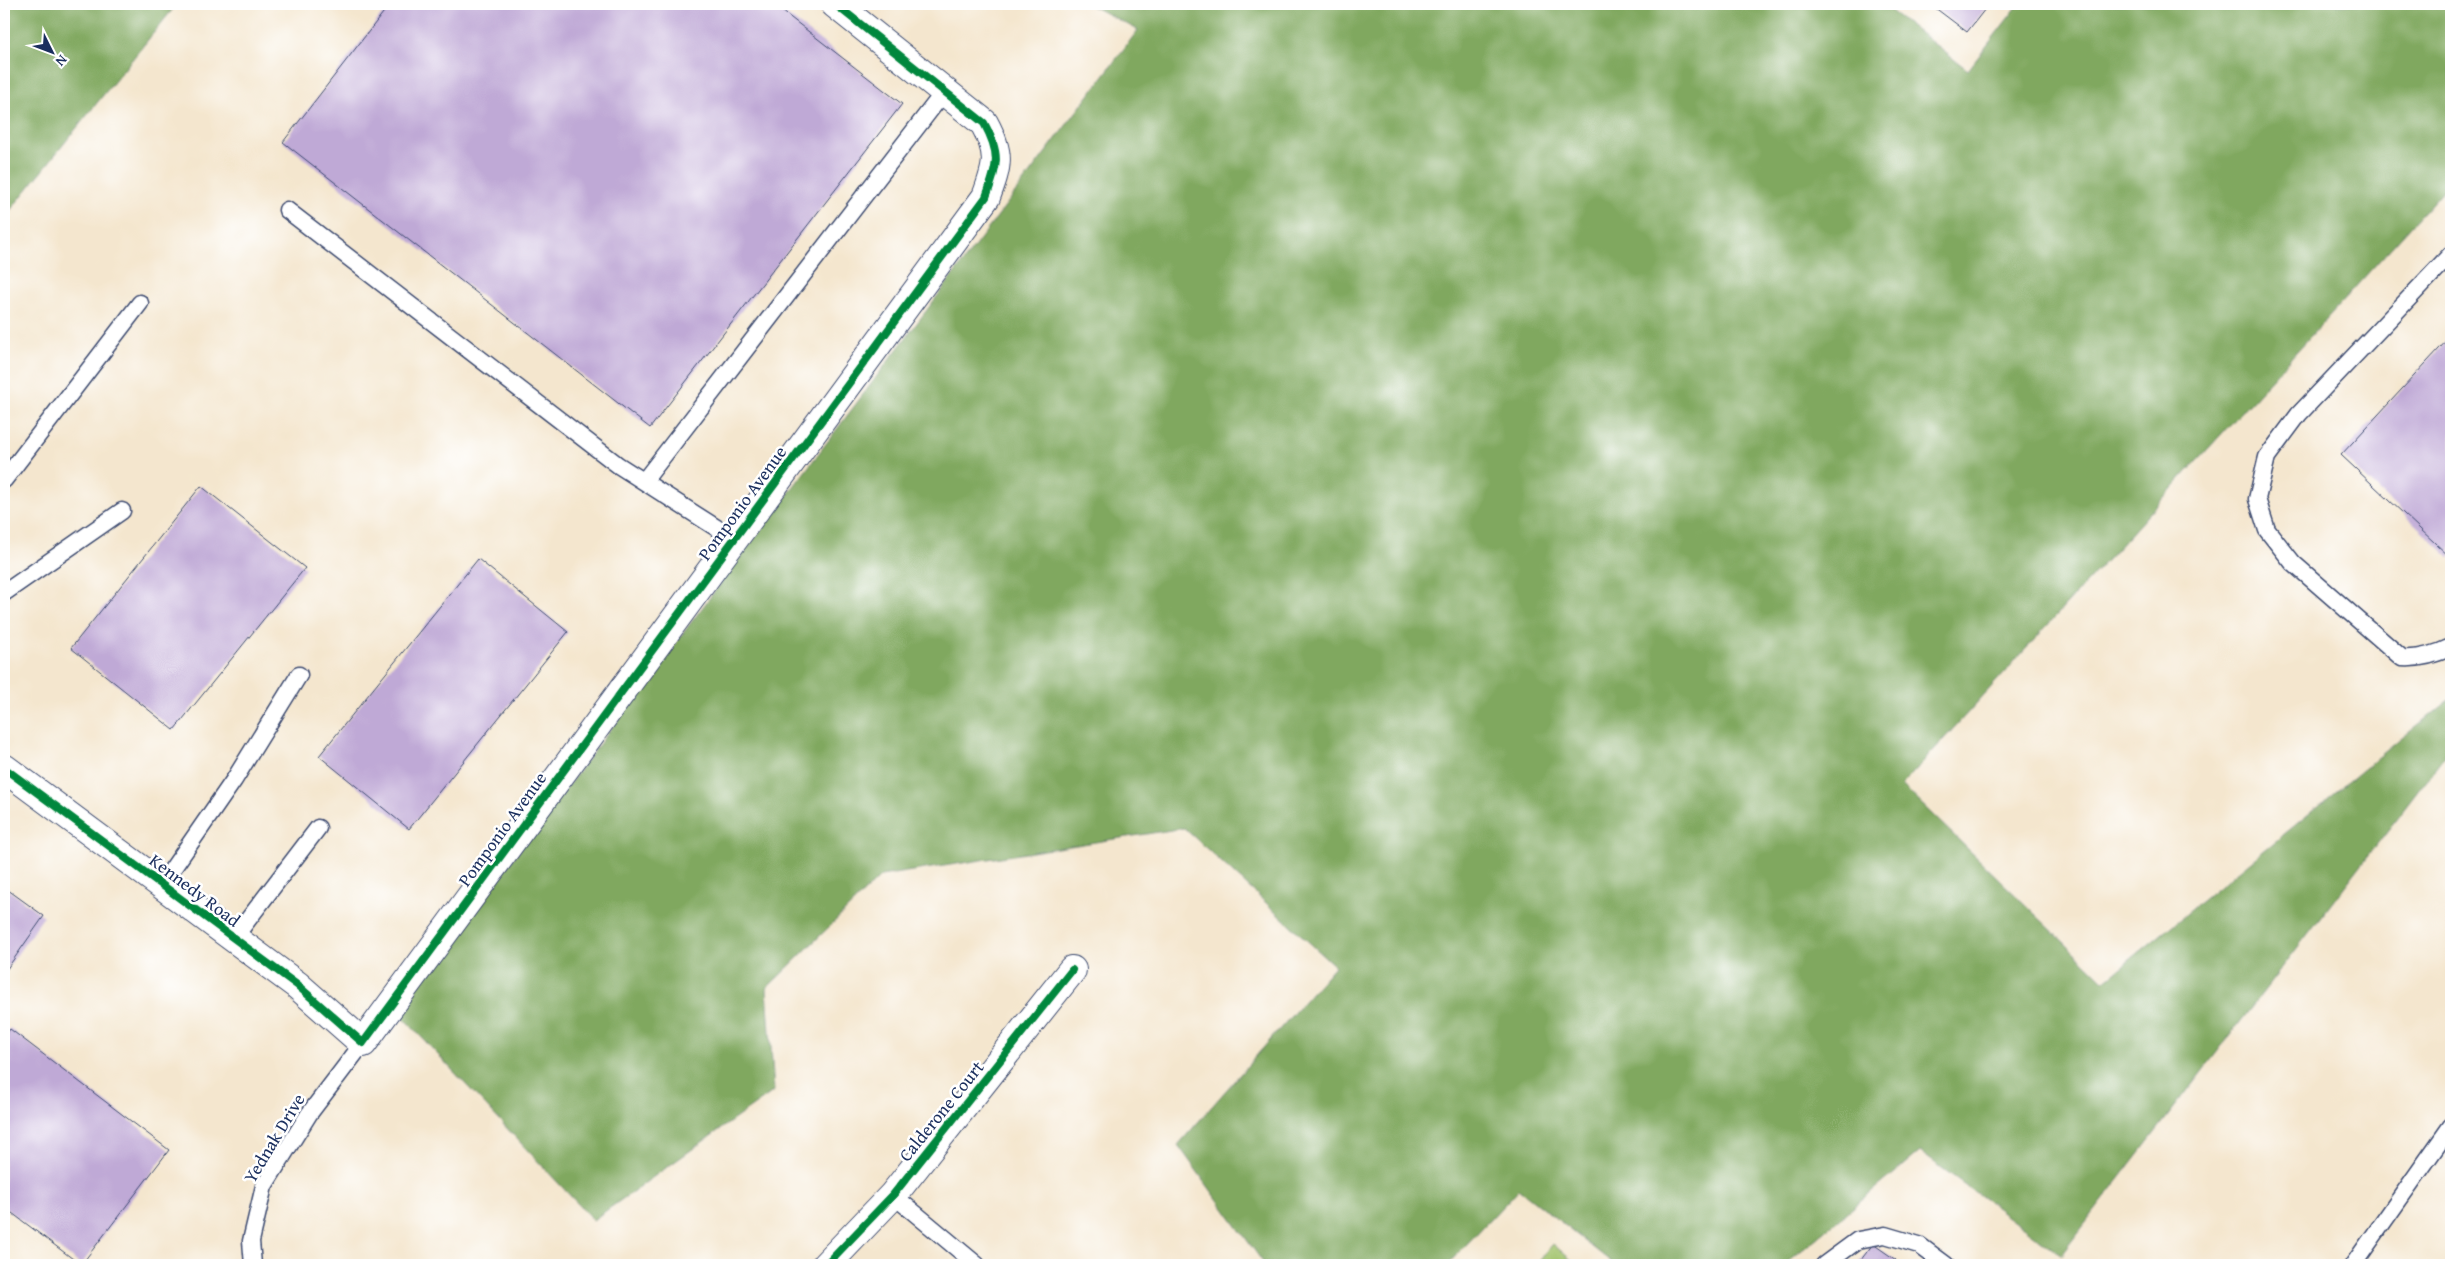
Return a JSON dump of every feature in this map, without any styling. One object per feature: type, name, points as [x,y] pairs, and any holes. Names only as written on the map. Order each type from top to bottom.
[{"type":"street","name":"Pomponio Avenue","points":[[363,1043],[986,197],[997,169],[994,142],[984,123],[835,4]]},
{"type":"street","name":"Kennedy Road","points":[[4,768],[297,985],[363,1043]]},
{"type":"street","name":"Calderone Court","points":[[826,1265],[893,1195],[1072,970]]},
{"type":"lane","points":[[644,481],[944,92]]},
{"type":"lane","points":[[287,210],[618,465],[734,539]]},
{"type":"lane","points":[[2451,254],[2299,414],[2267,457],[2257,499],[2267,530],[2293,563],[2402,658],[2416,658],[2437,654],[2451,647]]},
{"type":"lane","points":[[4,480],[140,303]]},
{"type":"lane","points":[[4,593],[122,511]]},
{"type":"lane","points":[[162,884],[234,780],[299,675]]},
{"type":"lane","points":[[234,938],[318,828]]},
{"type":"lane","name":"Yednak Drive","points":[[254,1265],[250,1242],[264,1186],[309,1114],[363,1043]]},
{"type":"lane","points":[[2353,1265],[2451,1126]]},
{"type":"lane","points":[[893,1195],[977,1265]]},
{"type":"lane","points":[[1824,1265],[1858,1240],[1885,1235],[1919,1245],[1946,1265]]},
{"type":"green space","points":[[4,4],[177,4],[4,218]]},
{"type":"green space","points":[[1088,4],[1882,4],[1968,70],[2019,4],[2451,4],[2451,182],[1902,785],[2104,981],[2451,698],[2451,748],[2061,1255],[1920,1152],[1784,1265],[1615,1265],[1519,1189],[1447,1265],[1265,1265],[1178,1145],[1335,966],[1184,828],[881,876],[767,988],[774,1091],[593,1220],[395,1009],[447,946],[1138,30]]},
{"type":"green space","points":[[1553,1244],[1577,1265],[1535,1265]]},
{"type":"building","points":[[390,4],[773,4],[902,104],[650,428],[283,142]]},
{"type":"building","points":[[1930,4],[1989,4],[1967,32]]},
{"type":"building","points":[[2451,336],[2451,558],[2341,455]]},
{"type":"building","points":[[201,486],[305,568],[174,730],[71,648]]},
{"type":"building","points":[[478,559],[568,632],[409,829],[319,756]]},
{"type":"building","points":[[4,887],[44,916],[4,973]]},
{"type":"building","points":[[10,1029],[169,1150],[81,1265],[4,1207],[4,1037]]},
{"type":"building","points":[[1873,1244],[1896,1260],[1893,1265],[1857,1265]]},
{"type":"cycle path","points":[[4,768],[297,985],[363,1043],[986,197],[996,160],[993,143],[984,123],[835,4]]},
{"type":"cycle path","points":[[826,1265],[893,1195],[1072,970]]}]
